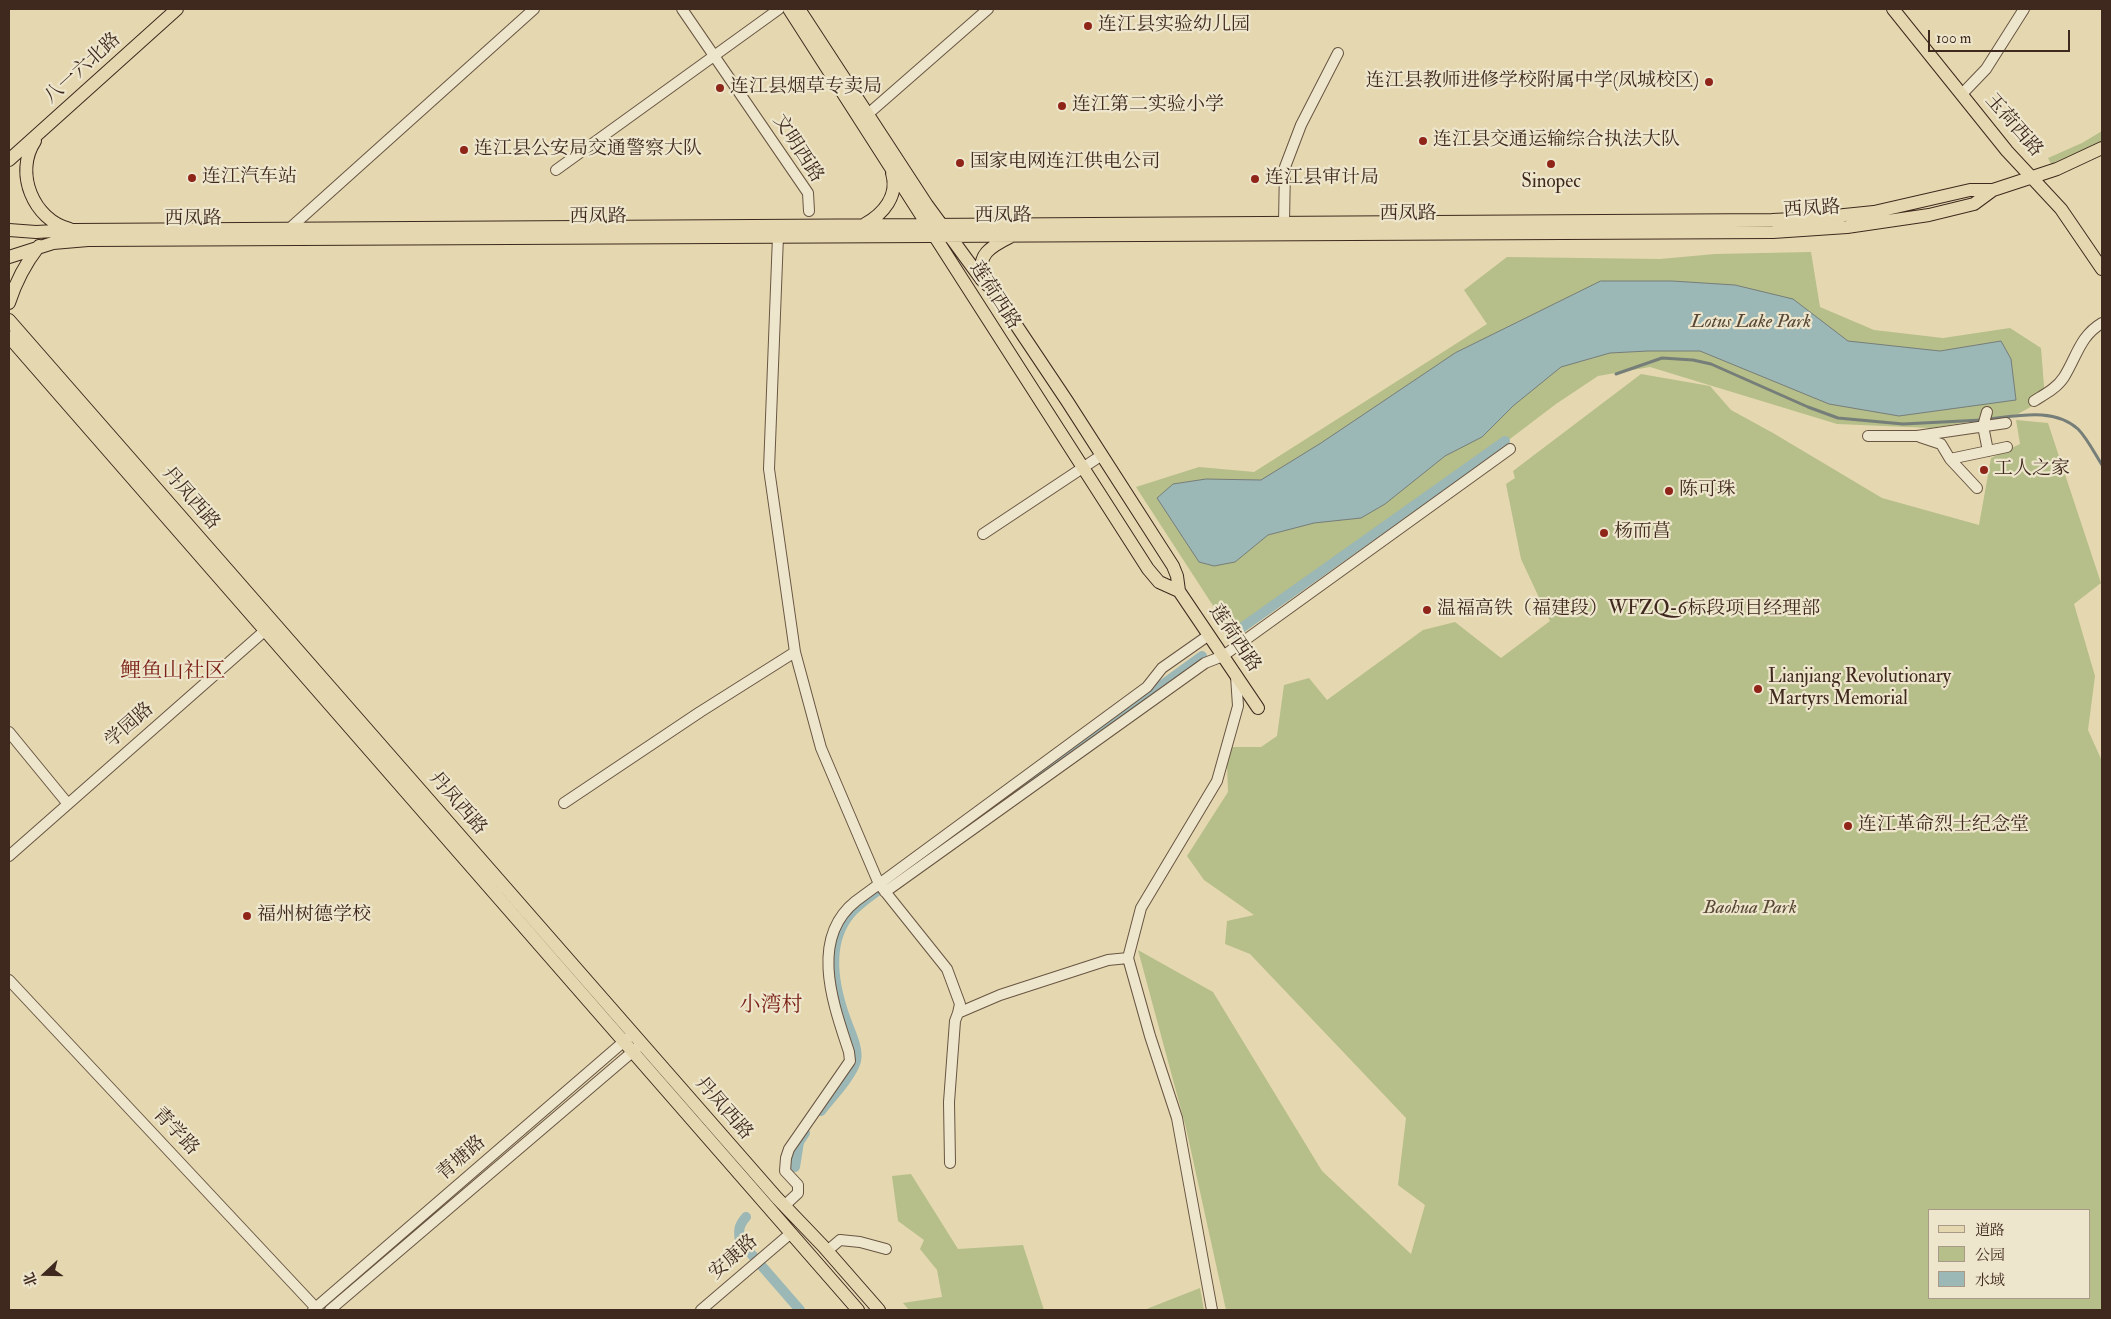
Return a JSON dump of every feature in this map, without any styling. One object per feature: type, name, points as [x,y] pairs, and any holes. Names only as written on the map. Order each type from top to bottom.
[{"type":"main road","name":"八一六北路","points":[[10,162],[177,9]]},
{"type":"main road","name":"莲荷西路","points":[[789,9],[1155,578],[1179,591],[1258,708]]},
{"type":"main road","name":"莲荷西路","points":[[799,9],[941,225],[982,280],[992,290],[1102,455],[1173,566],[1178,576],[1179,591]]},
{"type":"main road","name":"玉荷西路","points":[[1893,9],[2007,150],[2034,177],[2068,217],[2102,270]]},
{"type":"main road","points":[[40,133],[32,146],[27,164],[26,174],[31,194],[39,210],[48,219],[65,228],[74,230]]},
{"type":"main road","name":"西凤路","points":[[9,230],[36,232],[74,230],[1815,218],[1874,212],[1970,190],[1993,190],[2034,177],[2102,148]]},
{"type":"main road","points":[[865,224],[882,212],[891,197],[894,179],[890,166]]},
{"type":"main road","name":"西凤路","points":[[9,257],[39,246],[63,241],[88,240],[1781,231],[1847,227],[1929,215],[1974,204],[1993,190]]},
{"type":"main road","points":[[968,290],[982,280],[980,270],[985,254],[998,243],[1013,235]]},
{"type":"main road","points":[[9,303],[17,279],[39,246]]},
{"type":"main road","name":"丹凤西路","points":[[9,320],[270,627],[633,1043],[791,1233],[858,1310]]},
{"type":"main road","name":"丹凤西路","points":[[9,337],[270,627]]},
{"type":"main road","name":"丹凤西路","points":[[633,1043],[827,1251],[879,1310]]},
{"type":"street","points":[[289,229],[534,9]]},
{"type":"street","name":"文明西路","points":[[682,9],[808,193],[809,211]]},
{"type":"street","points":[[556,170],[779,9]]},
{"type":"street","points":[[868,114],[988,9]]},
{"type":"street","points":[[1962,94],[1986,69],[2024,9]]},
{"type":"street","points":[[1284,223],[1285,167],[1301,125],[1338,53]]},
{"type":"street","points":[[778,236],[769,469],[796,652],[821,748],[882,888],[947,969],[960,1004],[955,1021],[949,1102],[950,1162]]},
{"type":"street","points":[[2034,401],[2053,390],[2064,378],[2078,347],[2096,326],[2102,322]]},
{"type":"street","points":[[1987,412],[1983,426],[1988,451]]},
{"type":"street","points":[[1868,436],[1917,436],[2006,423]]},
{"type":"street","points":[[1917,436],[1941,444],[1950,459],[1977,488]]},
{"type":"street","points":[[1950,459],[2007,447]]},
{"type":"street","points":[[784,1206],[798,1193],[798,1185],[785,1171],[789,1149],[850,1061],[830,988],[828,960],[832,936],[846,910],[882,888],[1205,663],[1223,656],[1510,448]]},
{"type":"street","points":[[983,534],[1102,455]]},
{"type":"street","name":"学园路","points":[[9,856],[270,627]]},
{"type":"street","points":[[882,888],[1147,687],[1162,668],[1209,635]]},
{"type":"street","points":[[564,803],[700,712],[796,652]]},
{"type":"street","points":[[1212,1310],[1177,1118],[1150,1036],[1128,958],[1142,908],[1217,781],[1238,706],[1236,675]]},
{"type":"street","points":[[9,732],[68,804]]},
{"type":"street","points":[[958,1013],[1000,995],[1099,963],[1128,958]]},
{"type":"street","name":"青学路","points":[[9,980],[314,1309]]},
{"type":"street","name":"青塘路","points":[[314,1309],[633,1043]]},
{"type":"street","name":"青塘路","points":[[330,1310],[633,1043]]},
{"type":"street","name":"安康路","points":[[701,1310],[791,1233]]},
{"type":"street","points":[[827,1251],[840,1240],[860,1242],[886,1249]]},
{"type":"green space","points":[[2102,131],[2101,142],[2051,164],[2048,158],[2082,143]]},
{"type":"green space","name":"Lotus Lake Park","points":[[1811,252],[1820,307],[1874,330],[1943,338],[2010,328],[2041,348],[2045,399],[2018,414],[1931,428],[1837,424],[1650,367],[1598,376],[1556,404],[1477,464],[1232,635],[1136,487],[1199,467],[1254,472],[1487,324],[1464,290],[1507,257],[1660,259],[1715,254]]},
{"type":"green space","name":"Baohua Park","points":[[1641,374],[1710,386],[1731,410],[1882,498],[1979,525],[1991,458],[2020,444],[2016,420],[2048,423],[2101,583],[2074,604],[2095,676],[2088,730],[2102,761],[2102,1310],[1226,1310],[1186,1128],[1138,950],[1213,992],[1322,1171],[1411,1254],[1425,1205],[1398,1185],[1406,1118],[1250,954],[1225,944],[1227,921],[1254,915],[1204,880],[1187,856],[1228,792],[1227,764],[1232,747],[1261,747],[1277,736],[1284,685],[1309,678],[1327,700],[1423,630],[1455,622],[1501,658],[1550,621],[1521,559],[1506,484],[1515,478],[1513,471]]},
{"type":"green space","points":[[911,1174],[958,1249],[1023,1245],[1044,1310],[909,1310],[903,1303],[942,1297],[937,1270],[920,1249],[924,1240],[898,1221],[892,1176]]},
{"type":"green space","points":[[1200,1288],[1204,1310],[1144,1310]]},
{"type":"water","points":[[1601,281],[1672,281],[1735,285],[1793,299],[1848,341],[1940,351],[2001,341],[2011,359],[2016,400],[1899,416],[1829,404],[1700,351],[1610,353],[1561,367],[1513,406],[1482,437],[1445,456],[1385,504],[1361,518],[1314,523],[1268,535],[1235,562],[1214,566],[1199,562],[1157,498],[1173,484],[1206,479],[1261,480],[1321,443],[1455,353]]},
{"type":"waterway","points":[[1616,374],[1662,358],[1693,360],[1711,364],[1808,407],[1838,418],[1903,424],[1982,420]]},
{"type":"waterway","points":[[1988,419],[2023,415],[2047,415],[2068,422],[2078,429],[2088,441],[2102,465]]},
{"type":"waterway","points":[[1233,634],[1505,441]]},
{"type":"waterway","points":[[821,1111],[846,1080],[854,1067],[857,1056],[838,994],[834,965],[838,938],[843,925],[851,913],[873,894],[1202,656]]},
{"type":"waterway","points":[[795,1167],[799,1142],[805,1133]]},
{"type":"waterway","points":[[746,1217],[740,1228],[740,1241],[800,1310]]},
{"type":"place","name":"连江县实验幼儿园","points":[[1088,26]]},
{"type":"place","name":"连江县教师进修学校附属中学(凤城校区)","points":[[1709,82]]},
{"type":"place","name":"连江县烟草专卖局","points":[[720,88]]},
{"type":"place","name":"连江第二实验小学","points":[[1062,106]]},
{"type":"place","name":"连江县交通运输综合执法大队","points":[[1423,141]]},
{"type":"place","name":"连江县公安局交通警察大队","points":[[464,150]]},
{"type":"place","name":"国家电网连江供电公司","points":[[960,163]]},
{"type":"place","name":"Sinopec","points":[[1551,164]]},
{"type":"place","name":"连江汽车站","points":[[192,178]]},
{"type":"place","name":"连江县审计局","points":[[1255,179]]},
{"type":"place","name":"工人之家","points":[[1984,470]]},
{"type":"place","name":"陈可珠","points":[[1669,491]]},
{"type":"place","name":"杨而菖","points":[[1604,533]]},
{"type":"place","name":"温福高铁（福建段）WFZQ-6标段项目经理部","points":[[1427,610]]},
{"type":"place","name":"Lianjiang Revolutionary Martyrs Memorial","points":[[1758,689]]},
{"type":"place","name":"连江革命烈士纪念堂","points":[[1848,826]]},
{"type":"place","name":"福州树德学校","points":[[247,916]]},
{"type":"district","name":"鲤鱼山社区","points":[[173,672]]},
{"type":"district","name":"小湾村","points":[[771,1006]]}]
